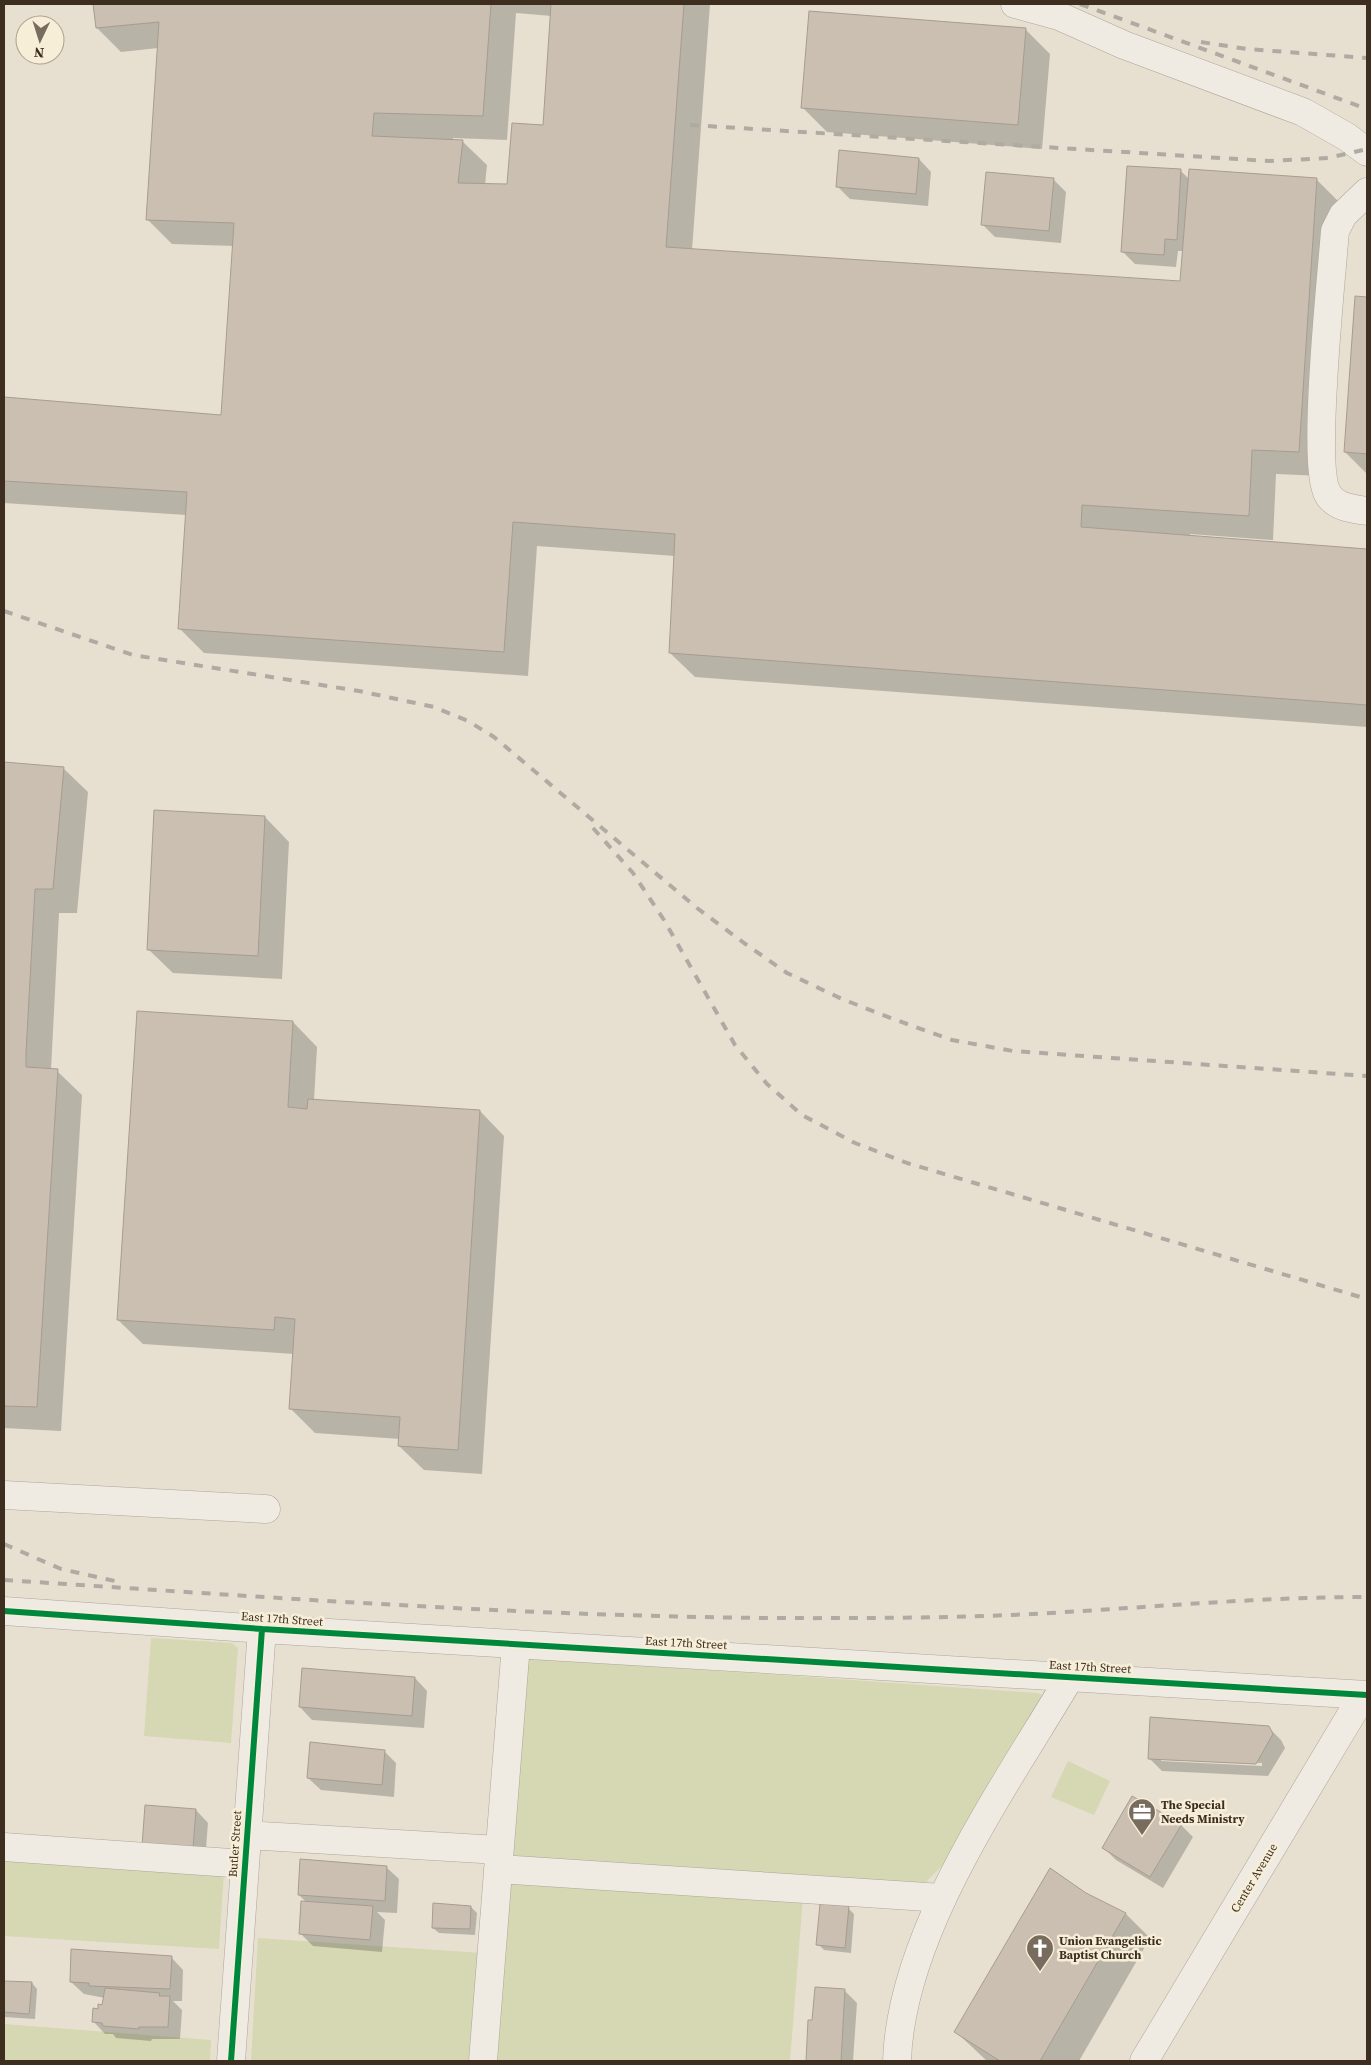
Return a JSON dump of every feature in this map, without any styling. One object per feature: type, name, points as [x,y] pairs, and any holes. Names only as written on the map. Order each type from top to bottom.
[{"type":"street","points":[[1015,4],[1059,16],[1124,45],[1304,112],[1348,137],[1367,152]]},
{"type":"street","points":[[1367,192],[1343,215],[1335,231],[1320,432],[1323,481],[1330,497],[1345,508],[1367,511]]},
{"type":"street","points":[[4,1495],[266,1509]]},
{"type":"street","name":"East 17th Street","points":[[4,1611],[262,1629],[1365,1695]]},
{"type":"street","name":"Butler Street","points":[[231,2061],[262,1629]]},
{"type":"street","points":[[483,2061],[516,1644]]},
{"type":"street","points":[[898,2061],[899,2034],[907,1996],[942,1898],[980,1828],[1070,1677]]},
{"type":"street","name":"Center Avenue","points":[[1144,2061],[1365,1695]]},
{"type":"street","points":[[247,1834],[499,1860],[942,1898]]},
{"type":"street","points":[[4,1847],[245,1864]]},
{"type":"green space","points":[[151,1638],[232,1643],[238,1648],[231,1743],[144,1736]]},
{"type":"green space","points":[[522,1657],[1037,1693],[1042,1695],[1043,1700],[947,1861],[921,1887],[507,1858]]},
{"type":"green space","points":[[1068,1761],[1110,1781],[1094,1815],[1051,1797]]},
{"type":"green space","points":[[4,1856],[224,1872],[219,1949],[4,1936]]},
{"type":"green space","points":[[506,1876],[803,1897],[790,2061],[495,2061]]},
{"type":"green space","points":[[258,1938],[482,1953],[474,2061],[251,2061]]},
{"type":"green space","points":[[4,2024],[211,2040],[210,2061],[4,2061]]},
{"type":"building","points":[[93,4],[491,4],[483,116],[374,113],[372,136],[463,140],[458,183],[507,184],[512,123],[543,125],[551,4],[684,4],[666,247],[1180,281],[1189,169],[1317,178],[1299,452],[1252,450],[1249,516],[1082,505],[1081,527],[1367,549],[1367,705],[669,653],[675,534],[513,522],[504,652],[178,629],[187,492],[4,481],[4,397],[221,415],[234,223],[146,220],[159,22],[96,28]]},
{"type":"building","points":[[809,11],[1026,28],[1018,125],[801,108]]},
{"type":"building","points":[[839,150],[919,158],[916,194],[836,187]]},
{"type":"building","points":[[1127,166],[1181,169],[1177,240],[1165,239],[1164,255],[1121,252]]},
{"type":"building","points":[[986,172],[1054,178],[1049,231],[981,225]]},
{"type":"building","points":[[1355,296],[1367,297],[1367,454],[1344,452]]},
{"type":"building","points":[[4,762],[64,767],[53,889],[35,889],[26,1053],[26,1067],[58,1069],[37,1407],[4,1406]]},
{"type":"building","points":[[154,810],[265,816],[258,956],[147,950]]},
{"type":"building","points":[[137,1011],[293,1021],[288,1107],[307,1109],[308,1099],[480,1110],[458,1450],[398,1446],[400,1417],[289,1409],[295,1319],[275,1317],[274,1330],[117,1320]]},
{"type":"building","points":[[302,1668],[415,1677],[412,1716],[299,1707]]},
{"type":"building","points":[[1150,1717],[1269,1726],[1273,1734],[1256,1764],[1148,1759]]},
{"type":"building","points":[[310,1742],[385,1750],[382,1785],[307,1778]]},
{"type":"building","name":"The Special Needs Ministry","points":[[1132,1796],[1182,1824],[1150,1877],[1102,1848]]},
{"type":"building","points":[[145,1805],[196,1809],[193,1849],[142,1846]]},
{"type":"building","points":[[300,1859],[387,1866],[385,1901],[298,1895]]},
{"type":"building","name":"Union Evangelistic Baptist Church","points":[[1050,1868],[1086,1893],[1126,1913],[1040,2061],[1000,2061],[954,2032]]},
{"type":"building","points":[[301,1901],[373,1906],[370,1940],[299,1934]]},
{"type":"building","points":[[433,1903],[471,1906],[470,1929],[432,1928]]},
{"type":"building","points":[[820,1904],[849,1906],[845,1948],[816,1945]]},
{"type":"building","points":[[71,1949],[172,1956],[170,1989],[89,1986],[89,1983],[70,1982]]},
{"type":"building","points":[[4,1981],[32,1982],[29,2014],[4,2012]]},
{"type":"building","points":[[815,1987],[845,1989],[841,2061],[806,2061],[808,2020],[812,2020]]},
{"type":"building","points":[[105,1988],[160,1993],[159,1996],[170,1996],[168,2027],[139,2027],[139,2029],[103,2026],[102,2023],[92,2022],[93,2008],[98,2009],[98,2004],[102,2005]]},
{"type":"railway","points":[[1080,4],[1367,109]]},
{"type":"railway","points":[[1201,42],[1247,49],[1367,58]]},
{"type":"railway","points":[[690,125],[1269,161],[1328,158],[1367,149]]},
{"type":"railway","points":[[4,611],[133,655],[359,691],[434,707],[468,721],[494,737],[697,908],[787,973],[842,999],[952,1040],[1013,1051],[1367,1076]]},
{"type":"railway","points":[[593,828],[633,873],[664,920],[735,1045],[767,1084],[802,1115],[855,1143],[907,1163],[1367,1299]]},
{"type":"railway","points":[[4,1544],[61,1569],[115,1581]]},
{"type":"railway","points":[[4,1580],[530,1612],[741,1618],[986,1616],[1241,1601],[1367,1597]]},
{"type":"cycle path","points":[[4,1611],[262,1629],[1367,1695]]},
{"type":"cycle path","points":[[231,2061],[262,1629]]},
{"type":"place","name":"The Special Needs Ministry","points":[[1142,1836]]},
{"type":"place","name":"Union Evangelistic Baptist Church","points":[[1040,1972]]}]
